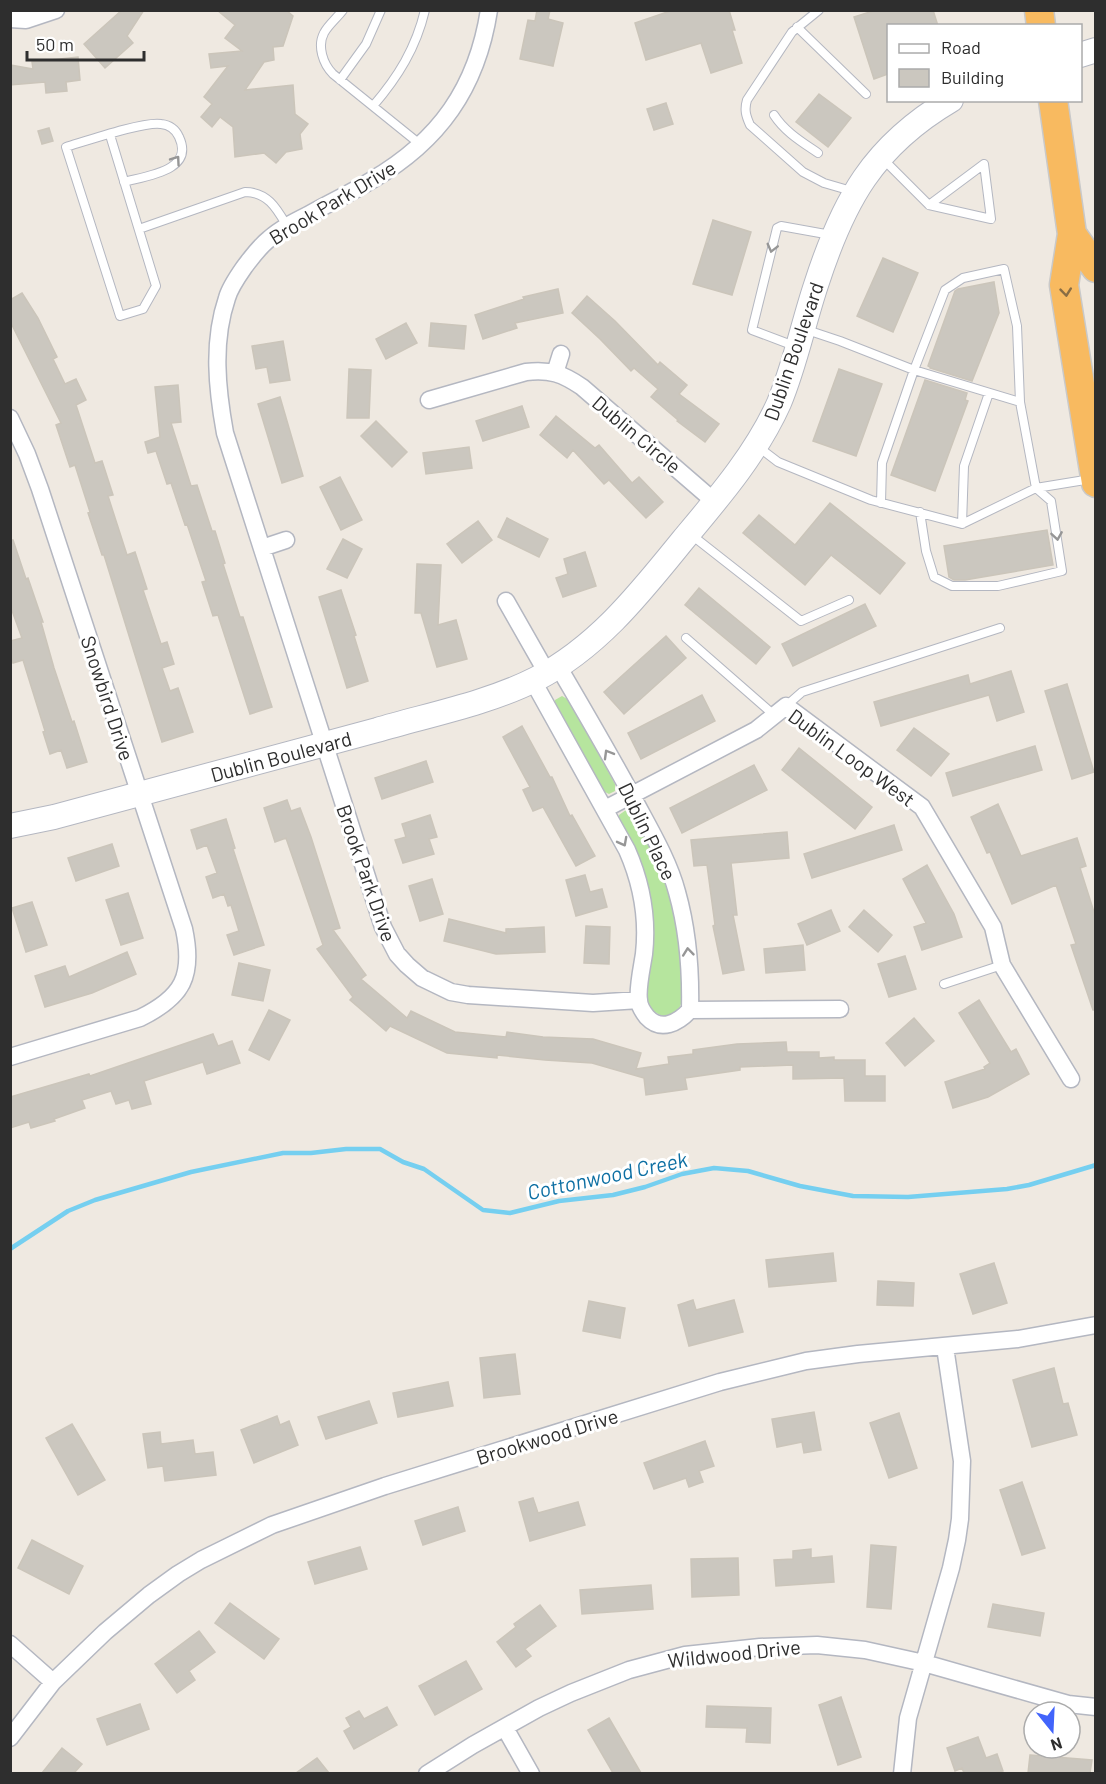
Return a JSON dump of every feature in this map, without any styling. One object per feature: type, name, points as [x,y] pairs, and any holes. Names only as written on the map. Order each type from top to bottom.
[{"type":"highway","points":[[1053,102],[1072,234],[1064,285],[1095,483]]},
{"type":"highway","points":[[1072,234],[1095,268]]},
{"type":"main road","name":"Dublin Boulevard","points":[[10,826],[54,817],[472,703],[546,673],[584,648],[614,622],[715,501],[757,445],[783,392],[816,285],[834,236],[856,192],[880,157],[906,131],[948,102]]},
{"type":"street","points":[[10,19],[26,20],[56,10]]},
{"type":"street","name":"Brook Park Drive","points":[[489,10],[485,34],[471,76],[449,113],[421,145],[371,181],[287,226],[260,247],[238,275],[227,296],[221,321],[217,359],[219,398],[225,433],[390,943],[407,965],[422,978],[451,992],[593,1003],[639,1000]]},
{"type":"street","points":[[555,373],[561,354]]},
{"type":"street","name":"Dublin Circle","points":[[429,400],[526,372],[542,370],[555,373],[569,378],[582,387],[715,501]]},
{"type":"street","name":"Snowbird Drive","points":[[10,418],[40,489],[184,929],[188,965],[188,984],[158,1009],[140,1018],[10,1057]]},
{"type":"street","points":[[262,548],[286,540]]},
{"type":"street","points":[[506,601],[546,673]]},
{"type":"street","name":"Dublin Place","points":[[546,673],[632,795],[663,856],[677,892],[688,948],[690,1010]]},
{"type":"street","name":"Dublin Place","points":[[546,673],[605,809],[633,864],[643,902],[645,933],[639,1000]]},
{"type":"street","name":"Dublin Loop West","points":[[605,809],[756,730],[780,711],[922,807],[993,927],[1002,965],[1071,1079]]},
{"type":"street","points":[[639,1000],[645,1015],[652,1021],[663,1025],[679,1021],[690,1010],[840,1009]]},
{"type":"street","name":"Brookwood Drive","points":[[10,1738],[53,1682],[105,1632],[149,1595],[178,1574],[235,1542],[272,1525],[384,1486],[720,1382],[806,1361],[1018,1339],[1095,1325]]},
{"type":"street","points":[[902,1773],[908,1718],[957,1540],[962,1461],[945,1347]]},
{"type":"street","points":[[10,1644],[53,1682]]},
{"type":"street","name":"Wildwood Drive","points":[[427,1773],[540,1708],[629,1670],[685,1655],[760,1647],[817,1645],[865,1650],[1068,1704],[1095,1707]]},
{"type":"street","points":[[506,1728],[531,1773]]},
{"type":"lane","points":[[343,10],[325,31],[322,40],[324,62],[340,80],[421,145]]},
{"type":"lane","points":[[340,80],[371,34],[381,10]]},
{"type":"lane","points":[[373,106],[406,61],[425,10]]},
{"type":"lane","points":[[819,10],[792,32],[747,100],[746,117],[750,126],[803,172],[824,183],[856,192]]},
{"type":"lane","points":[[797,27],[866,94]]},
{"type":"lane","points":[[774,115],[793,136],[818,153]]},
{"type":"lane","points":[[110,135],[124,183],[156,286],[143,309],[120,316],[66,147],[110,135],[152,124],[160,123],[175,130],[182,144],[182,154],[172,168],[124,183]]},
{"type":"lane","points":[[880,157],[929,205],[991,219],[984,164],[929,205]]},
{"type":"lane","points":[[139,229],[245,192],[256,193],[270,200],[287,226]]},
{"type":"lane","points":[[834,236],[781,226],[777,228],[752,330],[801,338],[840,341],[914,369],[1020,402]]},
{"type":"lane","points":[[881,502],[882,463],[914,369],[945,290],[963,278],[1004,269],[1017,326],[1020,402],[1036,488],[1051,501],[1062,571],[998,586],[952,586],[934,577],[926,551],[920,513]]},
{"type":"lane","points":[[962,524],[964,466],[989,393]]},
{"type":"lane","points":[[757,445],[778,462],[881,502],[962,524],[1036,488],[1095,478]]},
{"type":"lane","points":[[689,533],[801,621],[849,600]]},
{"type":"lane","points":[[686,638],[780,711],[802,692],[1000,628]]},
{"type":"lane","points":[[944,984],[1002,965]]},
{"type":"green space","points":[[562,696],[569,700],[615,784],[615,791],[609,794],[603,791],[555,704],[555,700]]},
{"type":"green space","points":[[626,810],[632,815],[653,853],[666,887],[675,922],[681,958],[683,998],[676,1012],[664,1017],[651,1010],[646,998],[654,929],[648,885],[639,856],[619,819],[619,815]]},
{"type":"building","points":[[122,10],[144,10],[127,36],[133,43],[105,68],[84,44]]},
{"type":"building","points":[[217,10],[286,10],[293,16],[283,46],[273,47],[274,60],[264,62],[245,90],[293,85],[295,114],[308,124],[300,134],[302,149],[286,152],[276,163],[264,153],[235,157],[233,127],[220,117],[212,127],[201,117],[212,104],[204,97],[228,66],[211,68],[209,54],[242,51],[225,38],[235,25]]},
{"type":"building","points":[[537,10],[550,10],[548,19],[563,23],[553,66],[520,59],[528,20],[535,21]]},
{"type":"building","points":[[673,10],[729,10],[735,30],[732,30],[742,63],[711,73],[701,43],[646,60],[635,23]]},
{"type":"building","points":[[876,10],[933,10],[937,24],[887,24],[887,74],[874,79],[854,17]]},
{"type":"building","points":[[78,57],[80,80],[66,82],[67,91],[46,93],[45,82],[10,85],[10,65],[33,69],[32,62]]},
{"type":"building","points":[[819,94],[851,118],[828,147],[796,122]]},
{"type":"building","points":[[666,103],[673,124],[654,130],[647,109]]},
{"type":"building","points":[[49,128],[53,141],[42,144],[38,131]]},
{"type":"building","points":[[713,220],[751,232],[732,295],[693,284]]},
{"type":"building","points":[[883,258],[918,273],[893,332],[857,316]]},
{"type":"building","points":[[994,282],[999,313],[972,381],[930,368],[928,366],[955,291]]},
{"type":"building","points":[[558,289],[563,313],[515,323],[517,328],[483,339],[475,315],[524,299],[523,297]]},
{"type":"building","points":[[22,293],[38,318],[57,357],[53,359],[65,384],[76,379],[86,400],[76,405],[95,463],[102,461],[113,495],[108,496],[127,555],[135,552],[147,589],[143,590],[161,644],[167,642],[174,664],[162,668],[170,691],[178,688],[193,732],[162,742],[104,555],[102,555],[88,513],[90,512],[75,465],[70,467],[56,425],[61,423],[10,321],[10,300]]},
{"type":"building","points":[[587,296],[658,365],[660,362],[687,385],[679,394],[719,424],[705,442],[651,397],[658,389],[634,368],[631,371],[572,313]]},
{"type":"building","points":[[406,323],[417,343],[386,359],[376,339]]},
{"type":"building","points":[[431,323],[466,326],[464,349],[429,346]]},
{"type":"building","points":[[283,341],[290,380],[270,383],[267,367],[256,369],[252,346]]},
{"type":"building","points":[[349,369],[371,370],[369,418],[347,418]]},
{"type":"building","points":[[839,369],[882,384],[856,456],[813,441]]},
{"type":"building","points":[[925,380],[967,393],[965,400],[968,401],[935,491],[891,475]]},
{"type":"building","points":[[178,385],[181,422],[171,423],[191,486],[197,485],[212,531],[215,531],[240,617],[243,617],[272,707],[250,714],[218,615],[213,616],[202,582],[206,581],[187,524],[185,525],[171,483],[167,484],[156,451],[148,453],[145,442],[160,437],[155,387]]},
{"type":"building","points":[[280,397],[303,476],[282,483],[258,404]]},
{"type":"building","points":[[522,406],[529,427],[483,441],[476,421]]},
{"type":"building","points":[[556,416],[595,448],[599,445],[632,483],[639,477],[663,502],[646,518],[609,480],[604,484],[573,450],[567,458],[540,435]]},
{"type":"building","points":[[376,421],[407,452],[392,467],[361,436]]},
{"type":"building","points":[[469,447],[472,468],[426,474],[423,453]]},
{"type":"building","points":[[340,477],[362,520],[341,530],[320,487]]},
{"type":"building","points":[[830,503],[905,563],[880,594],[831,555],[805,585],[743,533],[759,515],[795,545]]},
{"type":"building","points":[[507,518],[548,539],[539,557],[498,537]]},
{"type":"building","points":[[478,521],[492,540],[462,563],[447,544]]},
{"type":"building","points":[[1047,530],[1053,565],[965,580],[954,580],[949,577],[944,546]]},
{"type":"building","points":[[343,539],[362,549],[347,578],[327,569]]},
{"type":"building","points":[[10,540],[13,540],[26,579],[28,578],[43,622],[41,622],[54,668],[87,762],[67,768],[61,750],[50,754],[23,660],[13,663],[10,654],[10,641],[22,638],[10,605]]},
{"type":"building","points":[[585,552],[596,586],[563,597],[556,578],[568,574],[564,559]]},
{"type":"building","points":[[417,564],[441,565],[438,625],[456,620],[467,659],[437,667],[421,613],[415,613]]},
{"type":"building","points":[[699,588],[770,647],[756,664],[685,605]]},
{"type":"building","points":[[341,590],[368,681],[347,688],[319,597]]},
{"type":"building","points":[[865,604],[876,626],[793,666],[782,644]]},
{"type":"building","points":[[666,636],[686,658],[624,714],[604,692]]},
{"type":"building","points":[[1011,671],[1024,712],[997,721],[989,695],[881,726],[874,702],[968,675],[970,684]]},
{"type":"building","points":[[1067,684],[1094,772],[1072,779],[1045,691]]},
{"type":"building","points":[[702,695],[715,721],[641,759],[628,733]]},
{"type":"building","points":[[522,726],[552,777],[570,816],[572,815],[595,856],[576,866],[543,807],[533,811],[523,790],[530,787],[503,737]]},
{"type":"building","points":[[914,728],[949,754],[931,776],[897,750]]},
{"type":"building","points":[[1035,746],[1042,770],[953,796],[946,773]]},
{"type":"building","points":[[799,748],[872,807],[855,829],[782,770]]},
{"type":"building","points":[[426,761],[433,782],[382,799],[375,778]]},
{"type":"building","points":[[754,765],[767,790],[682,833],[670,808]]},
{"type":"building","points":[[287,800],[291,811],[300,808],[311,837],[340,928],[333,930],[366,975],[361,979],[407,1018],[411,1011],[455,1032],[506,1037],[507,1032],[543,1037],[593,1039],[641,1053],[636,1069],[669,1064],[668,1057],[693,1054],[693,1050],[737,1044],[786,1042],[787,1052],[819,1052],[819,1058],[865,1060],[865,1076],[885,1076],[885,1101],[845,1101],[844,1078],[793,1079],[793,1065],[740,1067],[740,1070],[685,1078],[687,1089],[646,1095],[644,1078],[592,1063],[447,1053],[390,1026],[386,1031],[350,1000],[353,997],[317,949],[323,945],[286,838],[275,842],[264,808]]},
{"type":"building","points":[[998,804],[1021,856],[1077,838],[1086,866],[1080,868],[1095,915],[1095,1010],[1093,1010],[1071,945],[1076,944],[1056,885],[1012,904],[990,852],[987,853],[971,817]]},
{"type":"building","points":[[430,815],[437,837],[429,839],[434,854],[403,863],[395,840],[406,837],[402,824]]},
{"type":"building","points":[[226,819],[235,848],[233,849],[264,945],[234,955],[227,935],[239,931],[231,905],[228,906],[224,894],[213,898],[206,877],[217,873],[207,845],[197,849],[191,830]]},
{"type":"building","points":[[894,825],[902,850],[812,878],[804,854]]},
{"type":"building","points":[[787,832],[789,858],[731,863],[737,915],[733,915],[744,970],[723,974],[713,926],[715,925],[707,865],[694,866],[691,840]]},
{"type":"building","points":[[112,844],[119,866],[76,881],[68,858]]},
{"type":"building","points":[[927,865],[954,914],[962,937],[922,950],[914,927],[926,923],[903,879]]},
{"type":"building","points":[[585,875],[590,892],[602,889],[607,907],[576,916],[566,880]]},
{"type":"building","points":[[432,879],[443,914],[420,921],[409,886]]},
{"type":"building","points":[[128,893],[143,938],[121,945],[106,900]]},
{"type":"building","points":[[32,902],[47,945],[26,952],[12,908]]},
{"type":"building","points":[[831,910],[840,931],[807,945],[798,924]]},
{"type":"building","points":[[864,910],[892,935],[878,952],[849,927]]},
{"type":"building","points":[[449,919],[506,933],[506,929],[544,927],[545,952],[496,954],[444,941]]},
{"type":"building","points":[[586,926],[610,927],[609,964],[584,963]]},
{"type":"building","points":[[803,945],[805,970],[766,973],[764,949]]},
{"type":"building","points":[[127,952],[136,974],[92,993],[45,1007],[35,976],[65,966],[69,977]]},
{"type":"building","points":[[905,956],[916,989],[889,997],[878,964]]},
{"type":"building","points":[[239,963],[270,970],[263,1001],[232,995]]},
{"type":"building","points":[[979,1000],[1011,1052],[1016,1049],[1029,1074],[988,1097],[953,1108],[945,1082],[985,1069],[984,1067],[990,1063],[959,1013]]},
{"type":"building","points":[[269,1010],[290,1020],[269,1060],[249,1050]]},
{"type":"building","points":[[914,1018],[934,1041],[905,1066],[886,1043]]},
{"type":"building","points":[[213,1034],[218,1046],[232,1041],[240,1063],[207,1074],[203,1062],[144,1081],[151,1104],[132,1109],[129,1100],[116,1104],[111,1091],[82,1100],[85,1108],[54,1119],[55,1121],[31,1128],[29,1122],[10,1128],[10,1097],[89,1074],[90,1076]]},
{"type":"building","points":[[833,1253],[836,1281],[769,1287],[766,1260]]},
{"type":"building","points":[[994,1263],[1007,1303],[973,1314],[960,1274]]},
{"type":"building","points":[[878,1281],[914,1283],[913,1306],[877,1305]]},
{"type":"building","points":[[693,1300],[696,1310],[734,1300],[743,1332],[689,1346],[678,1305]]},
{"type":"building","points":[[589,1301],[625,1308],[620,1338],[583,1331]]},
{"type":"building","points":[[515,1354],[520,1394],[484,1398],[480,1358]]},
{"type":"building","points":[[1054,1368],[1063,1404],[1068,1403],[1077,1435],[1032,1447],[1013,1380]]},
{"type":"building","points":[[448,1382],[453,1406],[398,1417],[393,1393]]},
{"type":"building","points":[[369,1401],[377,1423],[326,1439],[318,1417]]},
{"type":"building","points":[[814,1412],[821,1450],[804,1453],[802,1442],[777,1447],[772,1419]]},
{"type":"building","points":[[899,1413],[917,1468],[889,1478],[870,1423]]},
{"type":"building","points":[[277,1416],[280,1425],[289,1421],[298,1445],[254,1463],[241,1430]]},
{"type":"building","points":[[72,1424],[105,1480],[78,1495],[46,1438]]},
{"type":"building","points":[[160,1432],[161,1444],[193,1440],[195,1454],[213,1452],[216,1475],[165,1481],[163,1466],[148,1468],[143,1434]]},
{"type":"building","points":[[705,1441],[714,1466],[699,1471],[703,1482],[689,1487],[686,1478],[654,1489],[644,1463]]},
{"type":"building","points":[[1022,1482],[1045,1548],[1022,1555],[1000,1490]]},
{"type":"building","points":[[533,1498],[538,1513],[578,1502],[585,1525],[530,1541],[519,1502]]},
{"type":"building","points":[[458,1507],[465,1531],[423,1545],[415,1521]]},
{"type":"building","points":[[32,1540],[83,1566],[69,1594],[18,1568]]},
{"type":"building","points":[[871,1545],[896,1547],[891,1609],[867,1607]]},
{"type":"building","points":[[360,1547],[367,1569],[315,1584],[308,1562]]},
{"type":"building","points":[[811,1549],[811,1558],[832,1556],[834,1582],[776,1586],[774,1560],[793,1559],[793,1551]]},
{"type":"building","points":[[738,1558],[739,1595],[692,1597],[691,1559]]},
{"type":"building","points":[[651,1585],[653,1609],[582,1614],[580,1590]]},
{"type":"building","points":[[230,1603],[279,1639],[264,1659],[215,1623]]},
{"type":"building","points":[[993,1604],[1044,1613],[1040,1636],[988,1627]]},
{"type":"building","points":[[540,1605],[556,1626],[525,1649],[531,1656],[516,1667],[497,1642],[516,1627],[514,1624]]},
{"type":"building","points":[[199,1631],[215,1652],[189,1671],[195,1680],[177,1693],[155,1664]]},
{"type":"building","points":[[466,1661],[482,1689],[435,1715],[419,1686]]},
{"type":"building","points":[[841,1697],[861,1757],[838,1765],[819,1705]]},
{"type":"building","points":[[140,1704],[149,1729],[107,1745],[97,1719]]},
{"type":"building","points":[[707,1706],[771,1708],[770,1743],[746,1742],[747,1728],[706,1727]]},
{"type":"building","points":[[387,1707],[397,1725],[354,1749],[344,1731],[351,1727],[346,1718],[359,1711],[364,1719]]},
{"type":"building","points":[[609,1718],[641,1773],[613,1773],[588,1730]]},
{"type":"building","points":[[978,1737],[986,1758],[997,1754],[1003,1771],[964,1773],[962,1768],[955,1771],[947,1748]]},
{"type":"building","points":[[62,1748],[82,1764],[74,1773],[42,1773]]},
{"type":"building","points":[[317,1758],[329,1773],[296,1773]]},
{"type":"building","points":[[1029,1760],[1092,1760],[1090,1773],[1028,1773]]},
{"type":"waterway","name":"Cottonwood Creek","points":[[10,1249],[68,1211],[95,1200],[191,1172],[283,1153],[380,1149],[403,1162],[424,1169],[483,1210],[510,1213],[559,1201],[613,1195],[682,1174],[714,1168],[748,1171],[800,1186],[853,1196],[908,1197],[1007,1189],[1029,1185],[1096,1165]]}]
